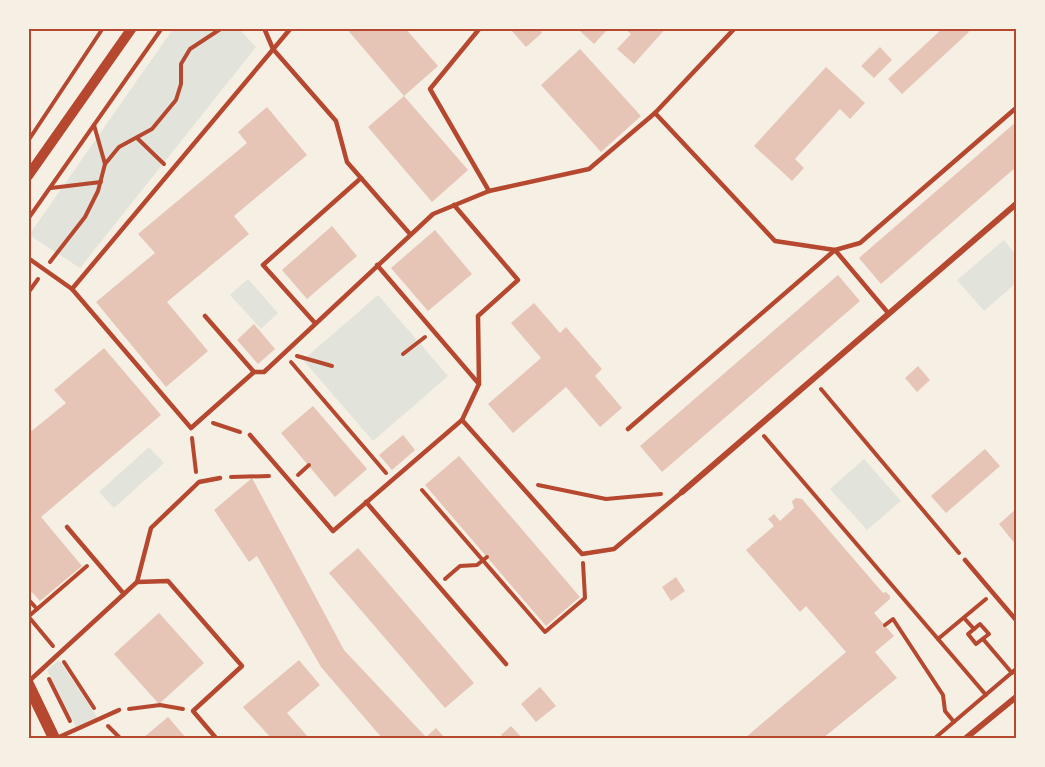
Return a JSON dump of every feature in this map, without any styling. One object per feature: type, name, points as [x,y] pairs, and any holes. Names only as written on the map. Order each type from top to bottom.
[{"type":"main road","points":[[28,683],[56,738]]},
{"type":"street","points":[[28,176],[132,28]]},
{"type":"street","points":[[682,492],[1017,204]]},
{"type":"street","points":[[966,738],[1017,697]]},
{"type":"lane","points":[[264,28],[273,49],[336,121],[347,162],[410,234]]},
{"type":"lane","points":[[72,290],[291,28]]},
{"type":"lane","points":[[480,28],[430,89],[489,190]]},
{"type":"lane","points":[[28,258],[44,272],[72,290],[191,428],[254,372],[264,372],[434,214],[489,190],[589,169],[655,113],[735,28]]},
{"type":"lane","points":[[655,113],[775,241],[835,250],[860,243],[1017,108]]},
{"type":"lane","points":[[315,323],[263,265],[361,178]]},
{"type":"lane","points":[[250,435],[333,531],[462,420],[479,384],[478,316],[518,280],[454,205]]},
{"type":"lane","points":[[835,250],[890,314]]},
{"type":"lane","points":[[628,429],[835,250]]},
{"type":"lane","points":[[377,265],[479,384]]},
{"type":"lane","points":[[205,316],[254,372]]},
{"type":"lane","points":[[462,420],[582,554],[614,549],[682,492]]},
{"type":"lane","points":[[28,683],[137,582],[151,528],[199,482],[220,478]]},
{"type":"lane","points":[[366,502],[506,664]]},
{"type":"lane","points":[[67,527],[124,594]]},
{"type":"lane","points":[[965,561],[1017,620]]},
{"type":"lane","points":[[137,582],[168,581],[242,666],[193,711],[216,738]]},
{"type":"lane","points":[[56,738],[118,710]]},
{"type":"path","points":[[28,141],[103,28]]},
{"type":"path","points":[[28,219],[162,28]]},
{"type":"path","points":[[28,293],[85,217],[98,191],[105,164],[119,147],[152,129],[176,100],[181,84],[181,64],[190,49],[222,28]]},
{"type":"path","points":[[94,125],[105,164]]},
{"type":"path","points":[[136,138],[172,170]]},
{"type":"path","points":[[50,188],[101,182]]},
{"type":"path","points":[[403,354],[432,330]]},
{"type":"path","points":[[284,353],[332,366]]},
{"type":"path","points":[[284,353],[392,480]]},
{"type":"path","points":[[813,379],[965,561]]},
{"type":"path","points":[[202,419],[250,435]]},
{"type":"path","points":[[756,428],[986,695]]},
{"type":"path","points":[[220,478],[285,475]]},
{"type":"path","points":[[515,480],[606,499],[682,492]]},
{"type":"path","points":[[422,490],[485,559],[545,632],[585,598],[582,554]]},
{"type":"path","points":[[438,585],[460,566],[477,565],[485,559]]},
{"type":"path","points":[[87,566],[29,616],[58,654],[100,719],[120,738]]},
{"type":"path","points":[[939,639],[993,593]]},
{"type":"path","points":[[28,599],[37,609]]},
{"type":"path","points":[[885,626],[893,618],[942,695],[945,711],[954,722]]},
{"type":"path","points":[[964,618],[974,629]]},
{"type":"path","points":[[980,624],[989,634],[976,644],[968,634],[974,629],[980,624]]},
{"type":"path","points":[[983,639],[1012,673]]},
{"type":"path","points":[[44,668],[75,730]]},
{"type":"path","points":[[934,738],[1017,669]]},
{"type":"path","points":[[118,710],[170,705],[193,711]]},
{"type":"shaded area","points":[[173,29],[239,29],[256,47],[80,268],[29,235]]},
{"type":"shaded area","points":[[1004,240],[1016,255],[1016,283],[984,311],[957,280]]},
{"type":"shaded area","points":[[248,279],[278,313],[261,329],[230,295]]},
{"type":"shaded area","points":[[378,295],[448,376],[373,441],[303,360]]},
{"type":"shaded area","points":[[149,447],[164,463],[114,508],[99,492]]},
{"type":"shaded area","points":[[864,459],[901,501],[867,530],[830,489]]},
{"type":"shaded area","points":[[59,660],[97,717],[76,727],[47,670]]},
{"type":"building","points":[[346,28],[405,28],[438,66],[404,96]]},
{"type":"building","points":[[515,28],[538,28],[542,33],[526,47],[512,31]]},
{"type":"building","points":[[582,28],[609,28],[594,44],[580,31]]},
{"type":"building","points":[[624,28],[666,28],[634,64],[617,49],[631,34]]},
{"type":"building","points":[[943,28],[966,28],[969,32],[902,94],[888,79]]},
{"type":"building","points":[[880,47],[892,60],[874,78],[861,66]]},
{"type":"building","points":[[580,49],[641,116],[601,152],[541,85]]},
{"type":"building","points":[[826,67],[865,103],[850,119],[840,109],[795,159],[804,168],[792,181],[754,146]]},
{"type":"building","points":[[404,96],[468,170],[432,202],[368,127]]},
{"type":"building","points":[[267,107],[307,155],[234,216],[249,234],[167,302],[208,351],[166,387],[96,302],[155,253],[138,234],[247,143],[238,132]]},
{"type":"building","points":[[1016,122],[1016,167],[881,284],[859,258]]},
{"type":"building","points":[[332,226],[357,256],[307,299],[282,270]]},
{"type":"building","points":[[435,230],[472,274],[428,311],[391,268]]},
{"type":"building","points":[[838,275],[860,301],[662,472],[640,446]]},
{"type":"building","points":[[534,303],[560,333],[566,327],[602,369],[595,376],[622,408],[600,427],[566,387],[513,433],[488,404],[541,358],[511,323]]},
{"type":"building","points":[[254,324],[275,349],[258,364],[237,340]]},
{"type":"building","points":[[104,348],[161,415],[41,517],[82,566],[40,601],[28,588],[28,434],[66,403],[54,390]]},
{"type":"building","points":[[918,366],[930,380],[917,392],[905,378]]},
{"type":"building","points":[[313,406],[367,469],[335,497],[281,433]]},
{"type":"building","points":[[403,435],[415,450],[392,470],[379,455]]},
{"type":"building","points":[[985,449],[1000,466],[946,513],[931,496]]},
{"type":"building","points":[[459,456],[580,597],[546,626],[425,485]]},
{"type":"building","points":[[252,478],[344,650],[426,737],[436,728],[445,738],[382,738],[321,667],[257,556],[249,562],[214,510]]},
{"type":"building","points":[[796,498],[802,499],[883,593],[886,592],[890,596],[890,599],[874,613],[894,636],[875,652],[897,678],[823,738],[745,738],[846,652],[806,606],[800,612],[746,550],[774,526],[768,519],[774,514],[780,521],[794,508],[792,501]]},
{"type":"building","points":[[1016,509],[1016,545],[999,524]]},
{"type":"building","points":[[358,548],[474,683],[445,708],[329,573]]},
{"type":"building","points":[[676,577],[685,591],[671,601],[662,587]]},
{"type":"building","points":[[159,613],[204,663],[159,704],[114,654]]},
{"type":"building","points":[[299,660],[320,685],[287,713],[309,738],[271,738],[243,707]]},
{"type":"building","points":[[540,687],[556,706],[536,722],[521,704]]},
{"type":"building","points":[[168,717],[186,738],[143,738]]},
{"type":"building","points":[[511,726],[522,738],[504,738],[501,735]]}]
